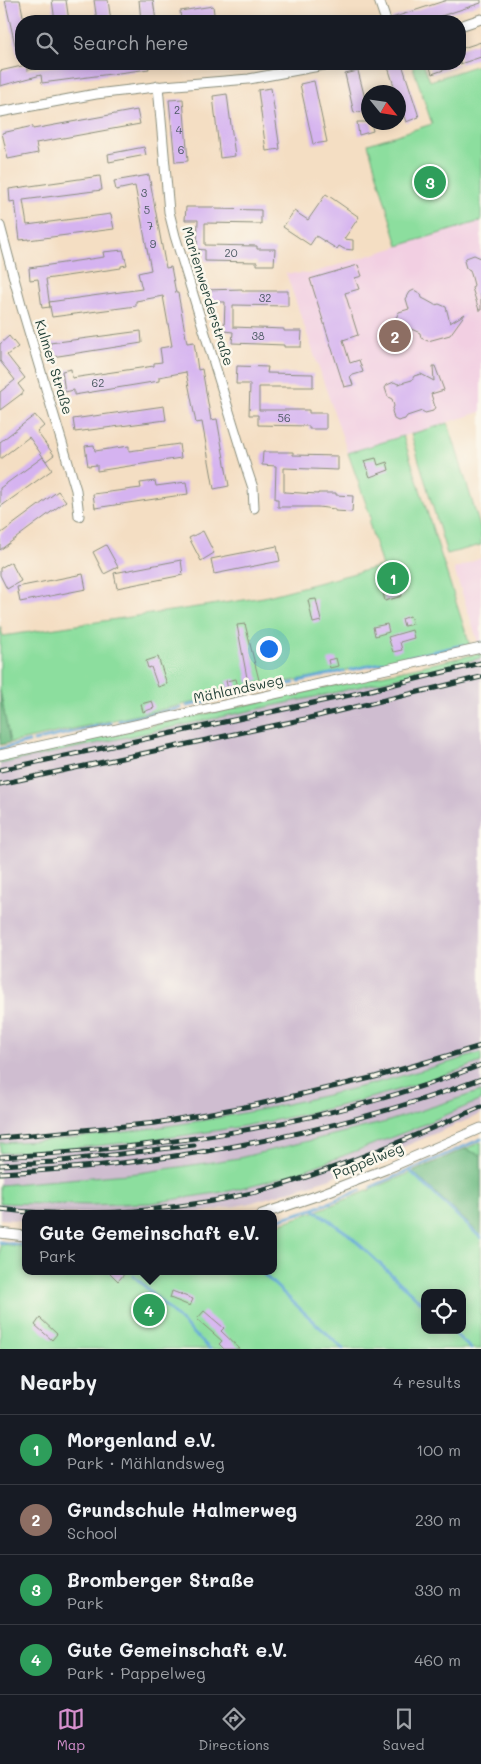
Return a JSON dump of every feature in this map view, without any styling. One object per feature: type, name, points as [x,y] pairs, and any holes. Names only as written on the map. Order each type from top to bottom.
[{"type":"street","points":[[379,0],[384,15]]},
{"type":"street","points":[[466,24],[481,19]]},
{"type":"street","points":[[0,112],[96,94],[158,86],[249,79],[298,70]]},
{"type":"street","name":"Marienwerderstraße","points":[[158,86],[170,212],[177,244],[248,473],[254,508]]},
{"type":"street","name":"Kulmer Straße","points":[[0,226],[22,308],[76,490],[79,516]]},
{"type":"street","name":"Mählandsweg","points":[[0,755],[481,648]]},
{"type":"street","name":"Pappelweg","points":[[274,1210],[386,1169],[481,1128]]},
{"type":"street","points":[[0,1233],[22,1236]]},
{"type":"shaded area","points":[[481,221],[481,412],[348,453],[286,273],[309,274]]},
{"type":"shaded area","points":[[481,558],[481,641],[478,642],[454,569]]},
{"type":"shaded area","points":[[481,658],[481,1114],[328,1179],[247,1204],[215,1210],[22,1210],[22,1221],[0,1219],[0,764],[333,693]]},
{"type":"green space","points":[[481,64],[481,221],[398,246],[368,144],[432,124],[414,70],[425,70],[430,81]]},
{"type":"green space","points":[[448,423],[481,530],[481,545],[447,554],[411,434]]},
{"type":"green space","points":[[403,436],[470,646],[286,682],[10,743],[0,691],[0,626],[3,636],[264,597],[382,566],[369,523],[371,518],[348,453]]},
{"type":"green space","points":[[481,653],[481,658],[333,693],[0,764],[0,759]]},
{"type":"green space","points":[[0,691],[10,743],[0,745]]},
{"type":"green space","points":[[481,1053],[481,1062],[423,1082],[305,1114],[183,1136],[61,1149],[0,1153],[0,1143],[122,1132],[183,1124],[243,1113],[363,1086]]},
{"type":"green space","points":[[481,1091],[481,1100],[413,1129],[291,1175],[229,1191],[151,1203],[90,1205],[0,1203],[0,1185],[139,1173],[239,1158],[386,1122]]},
{"type":"green space","points":[[481,1142],[481,1349],[0,1349],[0,1244],[22,1247],[22,1275],[277,1275],[277,1225],[352,1197]]},
{"type":"green space","points":[[464,1149],[481,1155],[481,1235],[413,1172]]},
{"type":"building","points":[[5,0],[20,0],[23,15],[15,15],[15,45]]},
{"type":"building","points":[[52,0],[66,0],[68,15],[54,15]]},
{"type":"building","points":[[94,0],[108,0],[110,15],[96,15]]},
{"type":"building","points":[[139,0],[153,0],[155,15],[140,15]]},
{"type":"building","points":[[447,0],[481,0],[481,3],[444,15],[401,15]]},
{"type":"building","points":[[213,6],[214,15],[180,15],[180,11]]},
{"type":"building","points":[[481,42],[481,57],[466,62],[466,47]]},
{"type":"building","points":[[15,68],[15,70],[141,70],[42,83],[41,75],[0,86],[0,71]]},
{"type":"building","points":[[389,70],[404,70],[419,117],[406,122],[406,85],[394,85]]},
{"type":"building","points":[[431,70],[444,70],[432,74]]},
{"type":"building","points":[[358,71],[362,85],[361,112],[354,113],[345,74]]},
{"type":"building","points":[[314,81],[327,142],[313,144],[300,84]]},
{"type":"building","points":[[271,88],[280,149],[266,151],[258,90]]},
{"type":"building","points":[[227,94],[235,156],[220,158],[213,96]]},
{"type":"building","points":[[183,99],[188,161],[175,162],[169,100]]},
{"type":"building","points":[[137,110],[140,124],[36,143],[38,153],[8,159],[2,133],[33,126],[33,129]]},
{"type":"building","points":[[357,122],[361,122],[361,130],[373,130],[373,131],[359,135]]},
{"type":"building","points":[[144,147],[146,155],[109,162],[108,154]]},
{"type":"building","points":[[149,175],[166,268],[171,267],[187,343],[194,342],[198,370],[202,369],[211,420],[217,419],[229,486],[214,489],[202,422],[196,423],[186,372],[159,377],[159,381],[74,395],[74,390],[65,392],[62,371],[71,369],[72,378],[154,366],[154,363],[162,362],[160,348],[172,346],[163,296],[136,301],[136,306],[52,317],[49,302],[142,289],[138,273],[151,270],[135,186],[116,190],[114,181]]},
{"type":"building","points":[[100,176],[102,190],[23,200],[27,225],[111,214],[114,229],[20,240],[15,201],[10,202],[9,189]]},
{"type":"building","points":[[326,194],[359,217],[344,239],[353,240],[353,250],[344,249],[339,246],[337,249],[316,236],[310,245],[283,227],[294,211],[308,220]]},
{"type":"building","points":[[186,207],[261,210],[261,224],[205,223],[205,245],[257,246],[257,249],[275,249],[274,265],[257,265],[257,262],[205,261],[205,250],[197,249],[198,220],[185,220]]},
{"type":"building","points":[[123,250],[127,265],[121,266],[121,268],[46,279],[50,307],[42,308],[38,279],[30,280],[29,268],[104,257],[103,252]]},
{"type":"building","points":[[474,255],[481,258],[481,310],[479,310],[472,288],[474,285],[470,270],[466,268],[464,261],[466,258]]},
{"type":"building","points":[[358,265],[362,276],[355,278],[359,289],[345,293],[358,335],[343,340],[350,363],[359,360],[363,372],[350,376],[353,385],[344,387],[310,279]]},
{"type":"building","points":[[242,289],[242,291],[288,291],[288,306],[233,305],[233,327],[302,331],[301,347],[232,343],[233,332],[224,331],[225,302],[210,302],[207,300],[204,290]]},
{"type":"building","points":[[414,290],[421,294],[422,298],[435,305],[439,304],[446,307],[450,323],[465,314],[450,335],[428,341],[421,338],[420,333],[396,324],[395,320],[399,312],[409,309],[406,299],[410,292]]},
{"type":"building","points":[[141,331],[142,343],[52,357],[50,343]]},
{"type":"building","points":[[9,336],[18,347],[7,355],[25,378],[18,384],[24,392],[0,410],[0,392],[15,380],[0,361],[0,344]]},
{"type":"building","points":[[237,366],[268,367],[267,373],[313,374],[313,387],[259,387],[259,410],[309,410],[309,413],[326,413],[326,429],[309,429],[309,426],[258,425],[258,415],[249,415],[250,384],[236,384]]},
{"type":"building","points":[[433,366],[435,366],[444,390],[431,394],[435,407],[433,411],[425,413],[422,411],[398,421],[394,419],[392,411],[394,406],[385,388],[387,385],[394,382],[398,384],[412,380],[414,376],[421,374],[434,381]]},
{"type":"building","points":[[164,406],[166,420],[75,432],[73,419]]},
{"type":"building","points":[[35,415],[44,426],[37,432],[54,455],[46,461],[29,437],[0,459],[0,442]]},
{"type":"building","points":[[179,444],[181,458],[97,471],[97,465],[88,466],[85,446],[94,445],[95,451],[129,446],[129,451]]},
{"type":"building","points":[[263,452],[293,452],[293,455],[338,456],[338,470],[284,468],[284,492],[336,493],[336,495],[353,496],[352,512],[318,507],[278,507],[278,499],[275,499],[276,466],[262,465]]},
{"type":"building","points":[[43,457],[52,470],[0,507],[0,488]]},
{"type":"building","points":[[376,458],[378,465],[387,462],[389,470],[370,477],[364,461]]},
{"type":"building","points":[[155,481],[156,486],[186,482],[188,494],[95,508],[93,494],[141,488],[140,483]]},
{"type":"building","points":[[58,491],[66,501],[0,550],[0,534]]},
{"type":"building","points":[[203,531],[214,553],[201,561],[189,538]]},
{"type":"building","points":[[106,545],[118,567],[104,574],[93,552]]},
{"type":"building","points":[[277,546],[280,561],[214,574],[211,559]]},
{"type":"building","points":[[181,560],[183,575],[117,588],[114,573]]},
{"type":"building","points":[[11,562],[21,581],[7,589],[0,575],[0,568]]},
{"type":"building","points":[[396,573],[402,596],[385,601],[382,589],[379,590],[376,578]]},
{"type":"building","points":[[83,574],[86,589],[20,602],[17,587]]},
{"type":"building","points":[[316,599],[321,621],[313,623],[308,600]]},
{"type":"building","points":[[410,616],[413,624],[404,626],[402,619]]},
{"type":"building","points":[[245,624],[259,680],[248,683],[237,625]]},
{"type":"building","points":[[387,624],[389,632],[375,636],[373,627]]},
{"type":"building","points":[[412,630],[414,638],[400,642],[402,650],[393,652],[388,637]]},
{"type":"building","points":[[158,657],[167,684],[158,687],[151,667],[148,668],[146,661]]},
{"type":"building","points":[[336,658],[338,666],[330,668],[328,660]]},
{"type":"building","points":[[236,679],[238,687],[228,689],[226,681]]},
{"type":"building","points":[[152,701],[154,708],[143,712],[141,704]]},
{"type":"building","points":[[112,1275],[123,1275],[118,1281]]},
{"type":"building","points":[[172,1291],[193,1299],[190,1306],[170,1298]]},
{"type":"building","points":[[204,1311],[224,1328],[221,1331],[240,1349],[224,1349],[219,1344],[222,1341],[197,1319]]},
{"type":"building","points":[[40,1318],[57,1334],[52,1340],[35,1325]]},
{"type":"waterway","points":[[350,670],[463,645]]},
{"type":"waterway","points":[[299,681],[344,671]]},
{"type":"waterway","points":[[187,706],[294,683]]},
{"type":"waterway","points":[[119,721],[181,708]]},
{"type":"waterway","points":[[34,741],[111,723]]},
{"type":"waterway","points":[[0,749],[29,742]]},
{"type":"waterway","points":[[371,1187],[481,1139]]},
{"type":"waterway","points":[[409,1170],[481,1238]]},
{"type":"waterway","points":[[277,1220],[313,1209],[361,1190]]},
{"type":"waterway","points":[[313,1209],[347,1233],[421,1302]]},
{"type":"waterway","points":[[0,1242],[22,1245]]},
{"type":"waterway","points":[[133,1275],[210,1349]]},
{"type":"waterway","points":[[264,1275],[343,1349]]},
{"type":"waterway","points":[[455,1334],[471,1349]]},
{"type":"railway","points":[[0,770],[350,695],[481,663]]},
{"type":"railway","points":[[0,784],[305,719],[481,677]]},
{"type":"railway","points":[[0,1138],[156,1123],[255,1105],[375,1077],[481,1046]]},
{"type":"railway","points":[[0,1157],[122,1147],[244,1130],[305,1118],[364,1103],[423,1086],[481,1065]]},
{"type":"railway","points":[[0,1173],[122,1163],[244,1144],[364,1117],[481,1079]]},
{"type":"railway","points":[[146,1210],[244,1195],[301,1179],[405,1140],[481,1107]]},
{"type":"railway","points":[[0,1165],[54,1162],[194,1145]]},
{"type":"railway","points":[[0,1209],[22,1212]]},
{"type":"place","name":"Bromberger Straße","points":[[430,182]]},
{"type":"place","name":"Grundschule Halmerweg","points":[[395,336]]},
{"type":"place","name":"Morgenland e.V.","points":[[393,578]]},
{"type":"place","name":"Gute Gemeinschaft e.V.","points":[[149,1310]]}]
